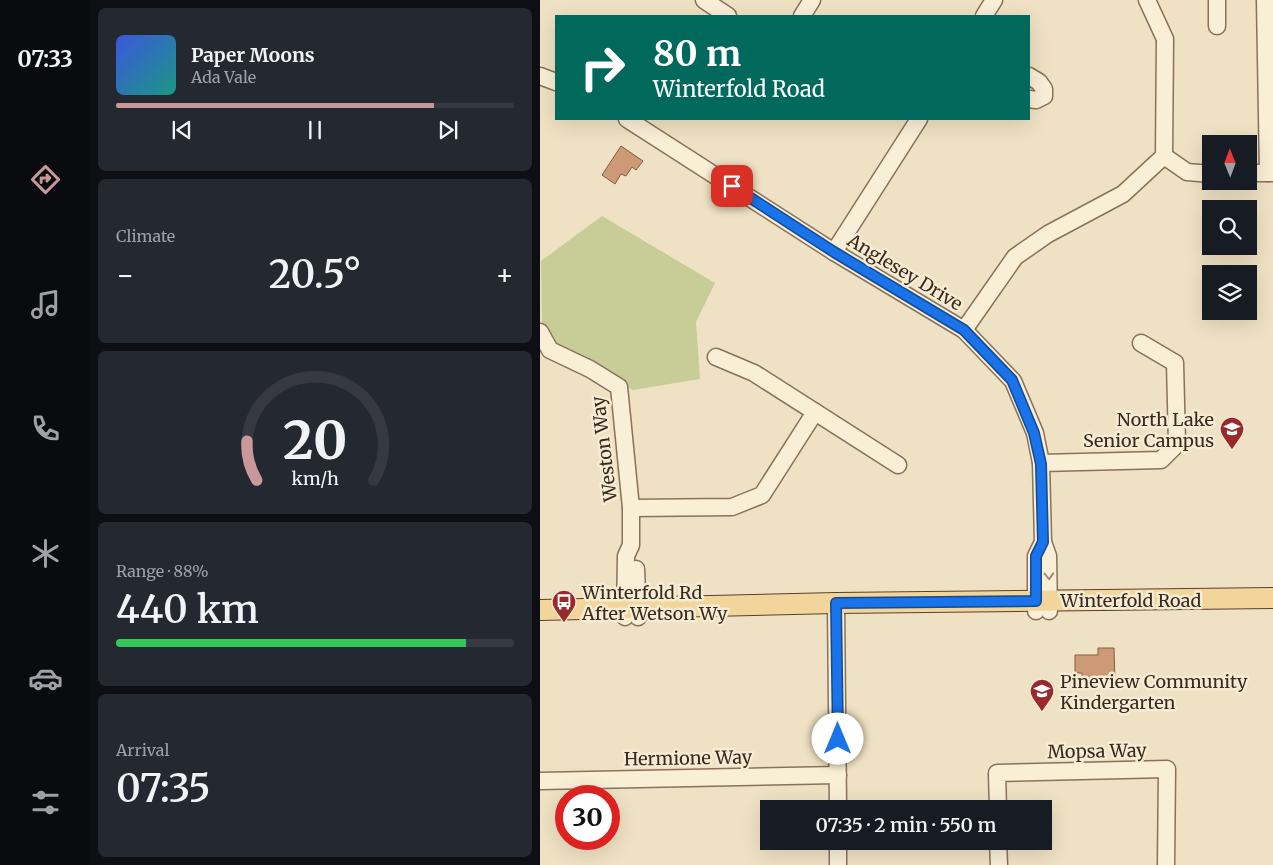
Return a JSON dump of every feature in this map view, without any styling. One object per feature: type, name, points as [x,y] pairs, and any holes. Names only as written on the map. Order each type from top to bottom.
[{"type":"main road","name":"Winterfold Road","points":[[1042,606],[1273,598]]},
{"type":"main road","name":"Winterfold Road","points":[[540,619],[631,613],[837,608],[1042,606],[1273,607]]},
{"type":"main road","name":"Winterfold Road","points":[[540,610],[631,613]]},
{"type":"street","points":[[704,0],[724,15]]},
{"type":"street","points":[[803,15],[812,0]]},
{"type":"street","points":[[985,15],[994,0]]},
{"type":"street","points":[[964,330],[1015,257],[1048,234],[1123,194],[1164,156],[1165,39],[1147,0]]},
{"type":"street","points":[[1217,0],[1217,26]]},
{"type":"street","points":[[1265,0],[1270,173]]},
{"type":"street","points":[[540,76],[555,82]]},
{"type":"street","points":[[1030,77],[1039,82],[1044,89],[1044,96],[1036,100],[1030,99]]},
{"type":"street","name":"Anglesey Drive","points":[[631,120],[651,125],[834,252],[964,330],[1012,380],[1034,433],[1041,464],[1043,542],[1036,556],[1042,606]]},
{"type":"street","points":[[834,252],[918,120]]},
{"type":"street","points":[[1164,156],[1187,172],[1202,173]]},
{"type":"street","name":"Weston Way","points":[[540,332],[550,350],[619,387],[631,508],[631,545],[626,556],[631,613]]},
{"type":"street","points":[[1041,464],[1161,460],[1177,444],[1175,363],[1140,343]]},
{"type":"street","points":[[716,357],[754,373],[898,465]]},
{"type":"street","points":[[631,508],[732,508],[762,495],[814,412]]},
{"type":"street","points":[[837,608],[838,800]]},
{"type":"street","name":"Mopsa Way","points":[[998,800],[997,774],[1167,769],[1166,865]]},
{"type":"street","name":"Hermione Way","points":[[540,781],[838,775]]},
{"type":"street","points":[[838,850],[838,865]]},
{"type":"street","points":[[998,850],[999,865]]},
{"type":"green space","points":[[602,216],[715,283],[696,322],[700,379],[633,390],[556,346],[542,324],[541,261]]},
{"type":"building","points":[[621,146],[643,161],[636,170],[632,167],[626,176],[621,174],[615,184],[602,175]]},
{"type":"building","points":[[1098,648],[1114,648],[1115,683],[1082,684],[1082,673],[1075,673],[1075,655],[1098,655]]},
{"type":"place","name":"North Lake Senior Campus","points":[[1232,450]]},
{"type":"place","name":"Winterfold Rd After Wetson Wy","points":[[564,623]]},
{"type":"place","name":"Pineview Community Kindergarten","points":[[1042,712]]},
{"type":"route","points":[[732,186],[834,252],[964,330],[1012,380],[1034,433],[1041,464],[1043,542],[1036,556],[1036,601],[836,603],[838,739]]}]
